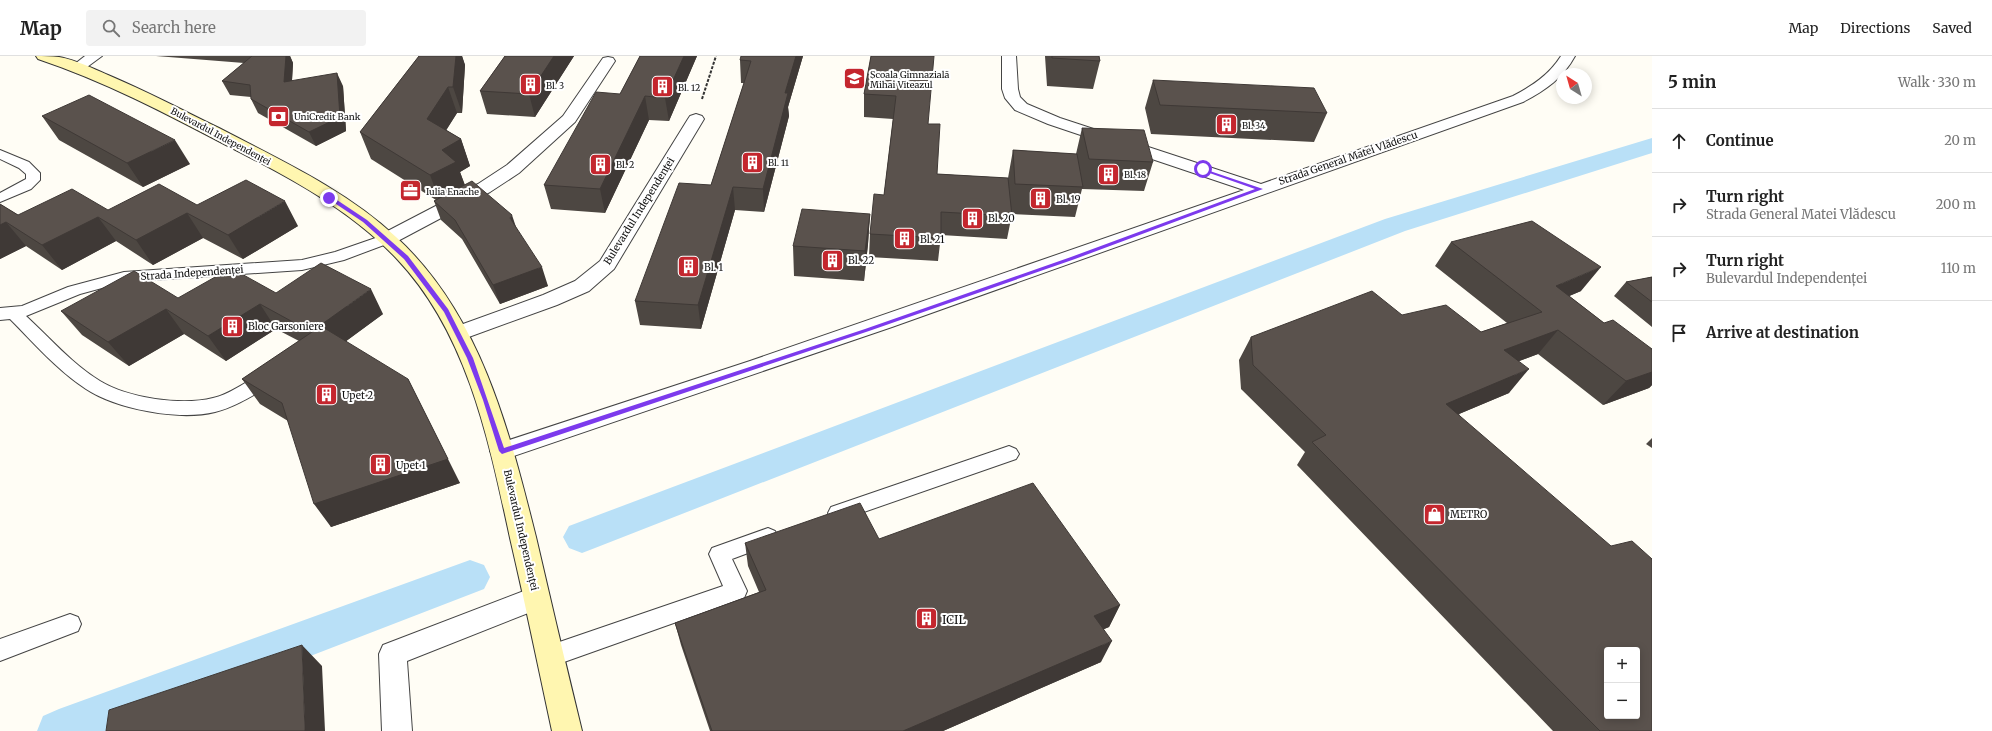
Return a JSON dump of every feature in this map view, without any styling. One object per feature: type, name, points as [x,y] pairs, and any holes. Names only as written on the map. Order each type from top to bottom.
[{"type":"main road","name":"Bulevardul Independenței","points":[[43,56],[78,67],[166,107],[284,169],[365,221],[406,257],[420,274],[446,311],[458,333],[470,358],[486,400],[502,451],[567,731]]},
{"type":"street","points":[[78,67],[95,56]]},
{"type":"street","points":[[1010,56],[1010,89],[1013,98],[1021,107],[1054,121],[1260,189]]},
{"type":"street","name":"Strada General Matei Vlădescu","points":[[502,451],[867,330],[1073,258],[1260,189],[1518,99],[1539,88],[1555,76],[1568,56]]},
{"type":"street","points":[[387,239],[484,188],[513,169],[569,119],[608,61]]},
{"type":"street","name":"Bulevardul Independenței","points":[[458,333],[550,300],[582,286],[607,265],[696,119]]},
{"type":"street","points":[[397,731],[393,654],[537,598]]},
{"type":"lane","points":[[0,154],[24,165],[33,173],[32,180],[26,186],[0,198]]},
{"type":"lane","name":"Strada Independenței","points":[[7,314],[34,308],[97,283],[124,277],[302,265],[339,256],[387,239]]},
{"type":"lane","points":[[7,314],[94,386],[120,396],[155,405],[188,408],[206,406],[231,399],[263,381]]},
{"type":"lane","points":[[823,518],[1009,454]]},
{"type":"lane","points":[[550,656],[736,591],[719,554],[786,531]]},
{"type":"lane","points":[[0,650],[70,624]]},
{"type":"path","points":[[696,119],[716,56]]},
{"type":"building","points":[[252,56],[286,56],[284,82],[337,73],[340,117],[309,132],[251,99],[250,85],[222,81]]},
{"type":"building","points":[[419,56],[456,56],[453,87],[448,87],[427,119],[461,139],[442,150],[456,162],[430,175],[360,132]]},
{"type":"building","points":[[505,56],[554,56],[529,94],[480,91]]},
{"type":"building","points":[[640,56],[684,56],[665,98],[645,96],[600,189],[544,185],[596,92],[620,94]]},
{"type":"building","points":[[741,56],[796,56],[785,93],[788,93],[763,189],[733,187],[698,305],[635,301],[679,183],[711,185],[751,61],[740,60]]},
{"type":"building","points":[[871,56],[934,56],[928,124],[940,124],[937,174],[1008,178],[1012,216],[941,212],[941,238],[870,234],[874,194],[884,195],[896,96],[864,94]]},
{"type":"building","points":[[1052,56],[1099,56],[1100,61],[1052,58]]},
{"type":"building","points":[[1153,80],[1314,88],[1327,113],[1160,105]]},
{"type":"building","points":[[89,95],[175,140],[127,163],[42,116]]},
{"type":"building","points":[[1082,128],[1144,130],[1153,162],[1089,159]]},
{"type":"building","points":[[1013,150],[1077,154],[1083,187],[1015,184]]},
{"type":"building","points":[[246,180],[285,201],[228,235],[187,213],[136,240],[98,217],[42,245],[6,222],[0,225],[0,204],[18,215],[72,189],[108,210],[159,184],[197,205]]},
{"type":"building","points":[[472,181],[512,215],[510,218],[542,267],[493,285],[455,220],[434,201]]},
{"type":"building","points":[[802,209],[870,214],[865,251],[793,246]]},
{"type":"building","name":"METRO","points":[[1532,221],[1601,267],[1556,286],[1604,323],[1613,320],[1652,349],[1652,372],[1626,381],[1558,330],[1504,350],[1529,369],[1446,404],[1611,546],[1632,541],[1652,559],[1652,731],[1600,731],[1312,442],[1326,435],[1253,365],[1251,337],[1372,291],[1402,315],[1446,305],[1481,332],[1542,312],[1451,242]]},
{"type":"building","points":[[321,263],[371,289],[311,332],[260,304],[208,336],[166,309],[108,342],[61,311],[134,271],[178,298],[231,268],[276,293]]},
{"type":"building","points":[[1652,277],[1652,302],[1626,282]]},
{"type":"building","points":[[321,326],[408,379],[448,459],[314,504],[282,403],[242,379]]},
{"type":"building","name":"ICIL","points":[[1033,483],[1120,605],[1094,616],[1112,641],[903,731],[712,731],[675,623],[766,590],[745,543],[860,503],[879,539]]},
{"type":"building","points":[[302,645],[305,731],[106,731],[109,710]]},
{"type":"waterway","points":[[582,537],[1395,225],[1652,145]]},
{"type":"waterway","points":[[59,731],[470,577]]},
{"type":"place","name":"Școala Gimnazială Mihai Viteazul","points":[[854,79]]},
{"type":"place","name":"Bl. 3","points":[[531,85]]},
{"type":"place","name":"Bl. 12","points":[[662,87]]},
{"type":"place","name":"UniCredit Bank","points":[[279,116]]},
{"type":"place","name":"Bl. 34","points":[[1227,125]]},
{"type":"place","name":"Bl. 11","points":[[753,162]]},
{"type":"place","name":"Bl. 2","points":[[601,164]]},
{"type":"place","name":"Bl. 18","points":[[1109,174]]},
{"type":"place","name":"Iulia Enache","points":[[410,191]]},
{"type":"place","name":"Bl. 19","points":[[1040,199]]},
{"type":"place","name":"Bl. 20","points":[[973,218]]},
{"type":"place","name":"Bl. 21","points":[[905,239]]},
{"type":"place","name":"Bl. 22","points":[[832,260]]},
{"type":"place","name":"Bl. 1","points":[[689,267]]},
{"type":"place","name":"Bloc Garsoniere","points":[[233,326]]},
{"type":"place","name":"Upet 2","points":[[327,395]]},
{"type":"place","name":"Upet 1","points":[[381,465]]},
{"type":"place","name":"METRO","points":[[1434,514]]},
{"type":"place","name":"ICIL","points":[[926,619]]},
{"type":"route","points":[[329,198],[365,221],[406,257],[446,311],[470,358],[486,400],[502,451],[867,330],[1073,258],[1260,189],[1203,169]]}]
